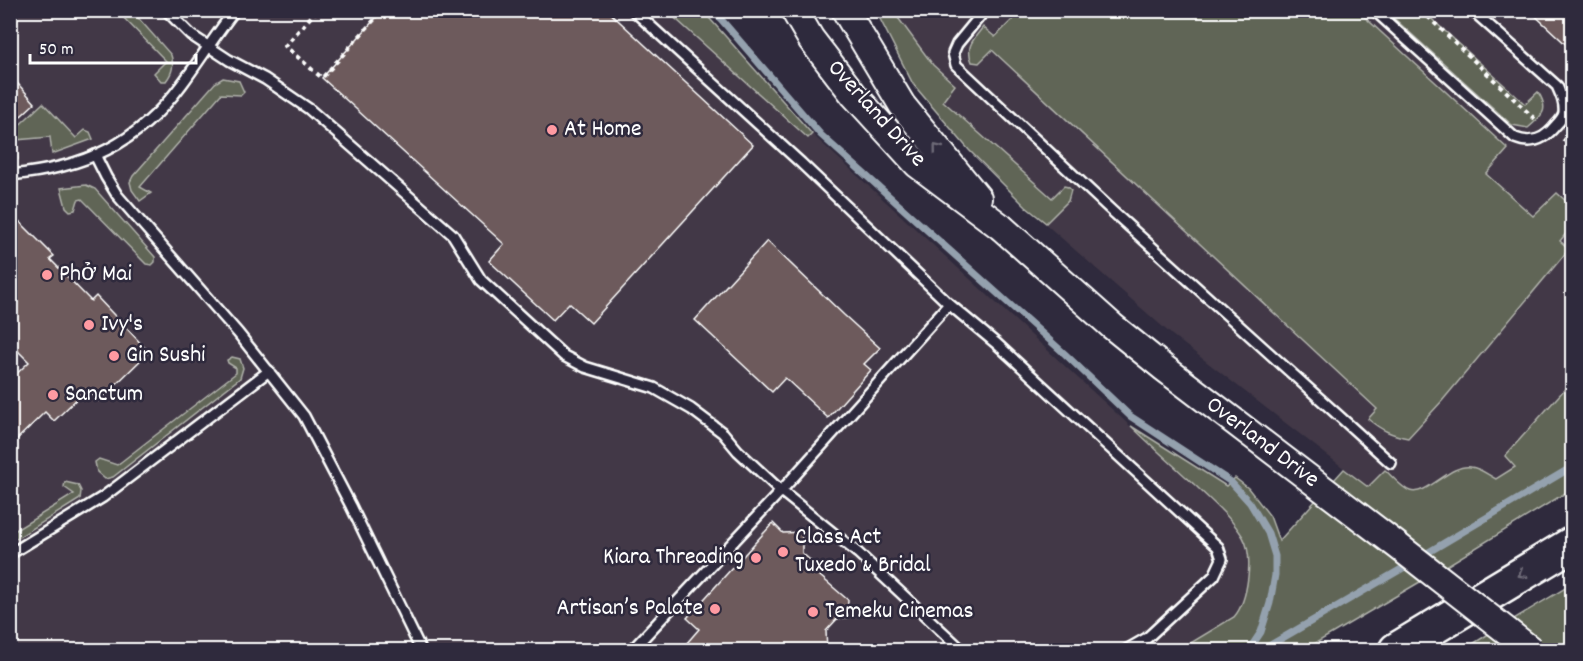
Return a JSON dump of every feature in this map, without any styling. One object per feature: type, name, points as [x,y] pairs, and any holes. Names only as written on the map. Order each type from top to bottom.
[{"type":"highway","points":[[1396,651],[1572,544]]},
{"type":"main road","name":"Overland Drive","points":[[794,10],[812,39],[854,95],[917,164],[1000,227],[1112,326],[1164,368],[1398,546],[1531,651]]},
{"type":"main road","name":"Overland Drive","points":[[846,10],[902,105],[1000,227]]},
{"type":"lane","points":[[166,10],[191,35],[265,79],[309,109],[453,235],[464,249],[470,266],[481,280],[564,356],[577,364],[654,388],[691,409],[723,433],[738,452],[858,553],[962,651]]},
{"type":"lane","points":[[10,175],[56,169],[77,163],[116,146],[147,125],[180,86],[235,10]]},
{"type":"lane","points":[[633,10],[801,163],[949,304],[997,344],[1218,547],[1222,559],[1214,576],[1147,638],[1126,651]]},
{"type":"lane","points":[[985,10],[957,44],[953,53],[956,64],[1112,211],[1391,463]]},
{"type":"lane","points":[[1374,10],[1515,138],[1526,142],[1537,141],[1553,130],[1563,116],[1564,105],[1557,86],[1472,10]]},
{"type":"lane","points":[[95,155],[117,195],[186,271],[304,416],[351,506],[421,651]]},
{"type":"lane","points":[[632,651],[782,491],[949,304]]},
{"type":"lane","points":[[10,554],[103,497],[269,371]]},
{"type":"path","points":[[317,10],[285,46],[322,78],[383,10]]},
{"type":"path","points":[[1421,10],[1536,121],[1553,130],[1572,147]]},
{"type":"shaded area","points":[[10,11],[703,11],[812,134],[1226,514],[1245,539],[1250,563],[1244,612],[1211,650],[11,650]]},
{"type":"shaded area","points":[[876,11],[1572,11],[1572,450],[1421,528],[1172,335],[1026,207],[969,150],[913,84]]},
{"type":"green space","points":[[117,11],[132,11],[171,55],[172,68],[166,81],[161,81],[154,73],[166,61]]},
{"type":"green space","points":[[667,11],[703,11],[812,134],[808,138]]},
{"type":"green space","points":[[876,11],[893,11],[933,65],[955,85],[943,101],[1052,198],[1064,186],[1071,190],[1068,201],[1046,223],[1026,207],[969,150],[913,84]]},
{"type":"green space","points":[[1021,11],[1358,11],[1508,149],[1486,174],[1533,216],[1557,193],[1567,202],[1572,197],[1572,226],[1560,241],[1569,249],[1442,401],[1408,438],[1387,432],[1368,419],[1377,409],[992,50],[979,63],[972,62],[970,47],[983,27],[995,37]]},
{"type":"green space","points":[[1386,11],[1423,11],[1525,104],[1538,92],[1542,98],[1543,112],[1528,128],[1512,125]]},
{"type":"green space","points":[[223,78],[239,81],[244,92],[241,95],[221,94],[140,187],[151,193],[140,201],[132,190],[130,182],[133,176],[215,83]]},
{"type":"green space","points":[[43,103],[76,138],[85,130],[90,132],[93,139],[52,154],[50,137],[16,140],[18,159],[11,160],[11,133]]},
{"type":"green space","points":[[86,185],[95,189],[155,257],[152,265],[146,264],[82,199],[78,200],[75,210],[70,211],[66,207],[61,188]]},
{"type":"green space","points":[[232,357],[240,359],[243,368],[240,378],[113,477],[105,479],[97,472],[95,462],[99,459],[117,465],[236,373],[236,368],[227,360]]},
{"type":"green space","points":[[1572,381],[1572,489],[1304,650],[1179,650],[1234,617],[1239,610],[1248,578],[1246,545],[1233,523],[1221,510],[1131,426],[1226,486],[1235,478],[1248,488],[1270,516],[1279,541],[1344,469],[1368,487],[1385,470],[1404,487],[1417,492],[1463,467],[1478,469],[1496,479],[1515,467],[1505,456]]},
{"type":"green space","points":[[65,482],[78,485],[81,491],[80,499],[11,542],[11,533],[74,494],[64,487]]},
{"type":"green space","points":[[1572,584],[1572,642],[1557,650],[1540,650],[1507,623]]},
{"type":"green space","points":[[1503,625],[1537,650],[1463,650]]},
{"type":"building","points":[[383,10],[607,10],[753,145],[591,323],[569,303],[553,320],[489,261],[504,244],[322,78]]},
{"type":"building","points":[[1529,10],[1572,10],[1572,50]]},
{"type":"building","points":[[10,75],[35,103],[10,126]]},
{"type":"building","points":[[10,212],[54,256],[50,259],[91,301],[96,296],[149,352],[99,401],[87,389],[54,421],[45,412],[10,446],[10,380],[29,362],[10,343]]},
{"type":"building","points":[[767,241],[880,348],[864,364],[871,370],[828,418],[785,378],[772,392],[695,320]]},
{"type":"building","points":[[773,523],[783,533],[802,532],[802,553],[824,572],[820,576],[848,600],[847,618],[837,619],[826,631],[827,651],[680,651],[699,629],[687,618]]},
{"type":"waterway","points":[[713,10],[821,135],[1065,354],[1130,416],[1231,482],[1250,503],[1268,533],[1275,556],[1275,575],[1270,603],[1261,632],[1249,650]]},
{"type":"waterway","points":[[1422,556],[1572,467]]},
{"type":"waterway","points":[[1262,650],[1410,564]]},
{"type":"place","name":"At Home","points":[[552,130]]},
{"type":"place","name":"Phở Mai","points":[[47,275]]},
{"type":"place","name":"Ivy's","points":[[89,325]]},
{"type":"place","name":"Gin Sushi","points":[[114,356]]},
{"type":"place","name":"Sanctum","points":[[53,395]]},
{"type":"place","name":"Class Act Tuxedo & Bridal","points":[[783,552]]},
{"type":"place","name":"Kiara Threading","points":[[756,558]]},
{"type":"place","name":"Artisan’s Palate","points":[[715,609]]},
{"type":"place","name":"Temeku Cinemas","points":[[813,612]]}]
